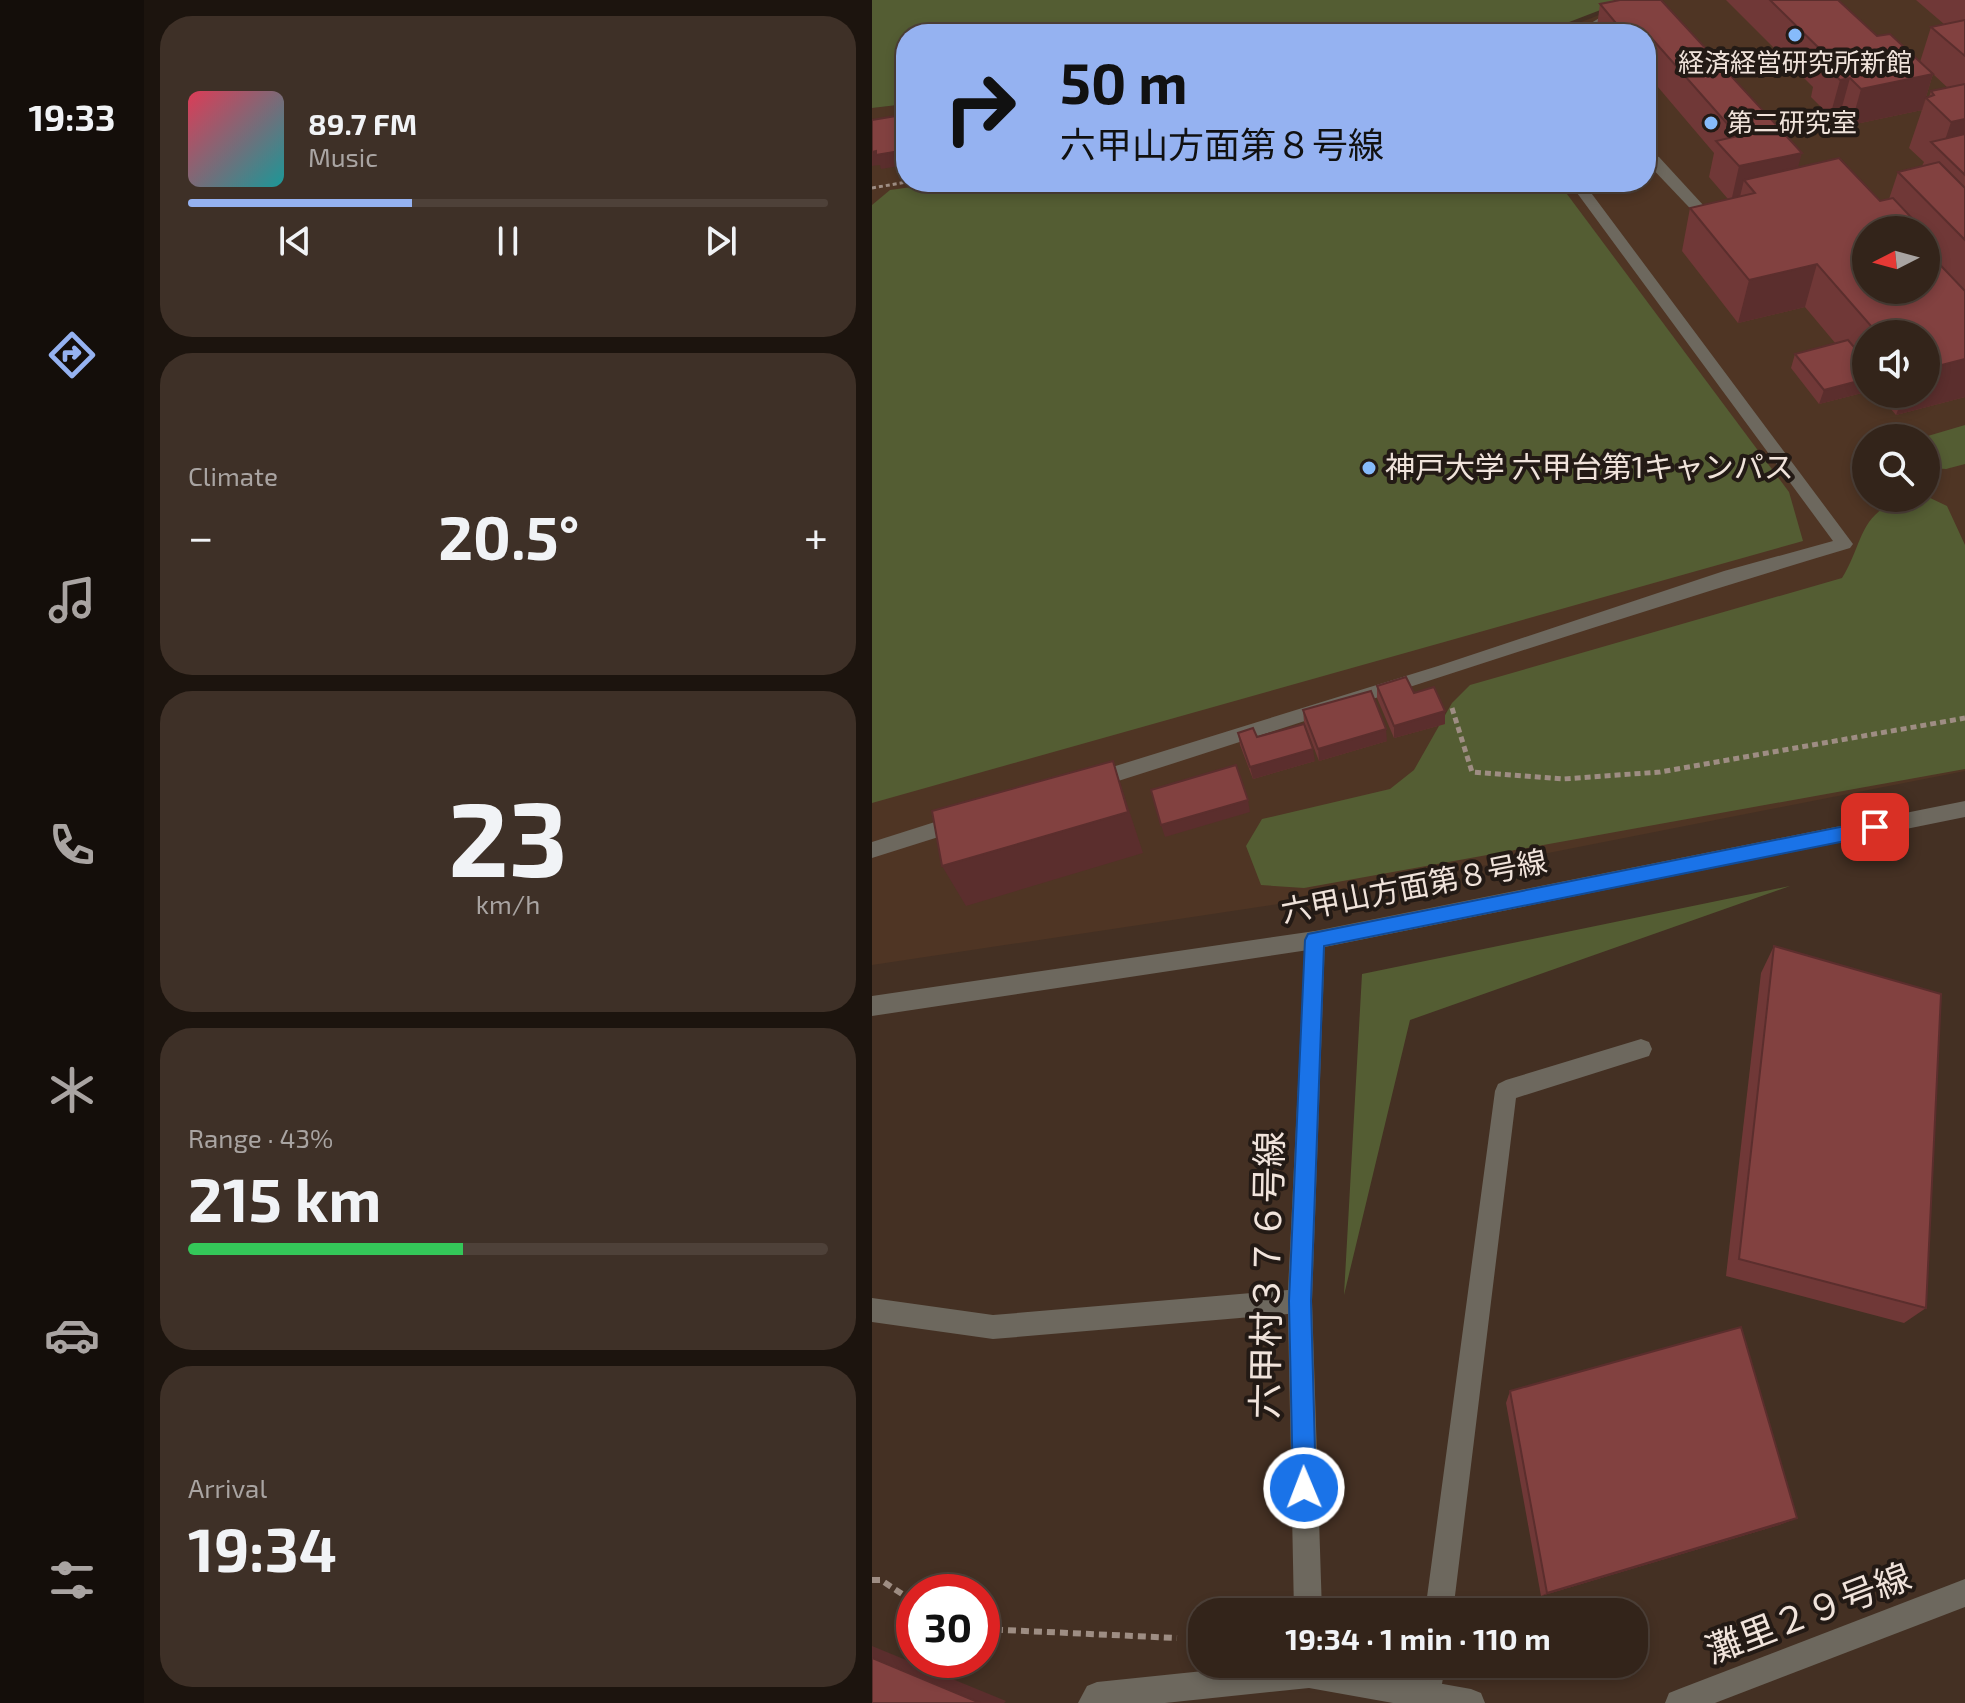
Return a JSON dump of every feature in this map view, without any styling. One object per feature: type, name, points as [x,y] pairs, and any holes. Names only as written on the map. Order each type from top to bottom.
[{"type":"street","points":[[1596,24],[1637,0]]},
{"type":"street","points":[[1656,162],[1710,221]]},
{"type":"street","points":[[1082,784],[1441,672],[1730,576],[1844,544],[1583,192]]},
{"type":"street","name":"六甲山方面第８号線","points":[[872,1006],[1315,940],[1965,809]]},
{"type":"street","points":[[872,850],[977,817]]},
{"type":"street","name":"六甲村３７６号線","points":[[1308,1598],[1300,1301],[1315,940]]},
{"type":"street","points":[[1441,1598],[1506,1091],[1641,1049]]},
{"type":"street","points":[[872,1310],[993,1327],[1300,1301]]},
{"type":"street","name":"灘里２９号線","points":[[1679,1703],[1965,1593]]},
{"type":"street","points":[[1092,1703],[1097,1696],[1238,1678]]},
{"type":"street","points":[[1352,1678],[1471,1703]]},
{"type":"street","points":[[1428,1694],[1430,1678]]},
{"type":"path","points":[[872,188],[896,184]]},
{"type":"path","points":[[1441,672],[1472,772],[1563,779],[1660,772],[1965,718]]},
{"type":"path","points":[[872,1580],[881,1580],[896,1590]]},
{"type":"path","points":[[1000,1630],[1186,1638]]},
{"type":"shaded area","name":"神戸大学 六甲台第1キャンパス","points":[[1623,0],[1965,0],[1965,771],[1319,898],[872,965],[872,108],[896,105],[896,192],[1656,192],[1656,24],[1576,24],[1607,12]]},
{"type":"green space","points":[[872,0],[1615,0],[1603,9],[1564,24],[896,24],[896,105],[872,108]]},
{"type":"green space","points":[[890,190],[1565,192],[1789,492],[1803,541],[872,803],[872,205]]},
{"type":"green space","points":[[1965,425],[1965,464],[1940,469],[1940,432]]},
{"type":"green space","points":[[1940,503],[1947,506],[1965,545],[1965,769],[1304,888],[1261,885],[1246,846],[1262,819],[1390,789],[1414,770],[1452,703],[1470,685],[1842,578],[1863,532],[1877,513],[1940,512]]},
{"type":"green space","points":[[1790,886],[1410,1020],[1344,1295],[1362,974]]},
{"type":"building","points":[[1620,0],[1661,0],[1802,153],[1739,166],[1716,141],[1738,136],[1656,43],[1656,24],[1617,24],[1600,4]]},
{"type":"building","points":[[1770,0],[1838,0],[1877,36],[1890,34],[1933,74],[1861,89],[1850,78],[1840,80],[1820,61],[1830,59]]},
{"type":"building","points":[[1965,20],[1965,56],[1931,27]]},
{"type":"building","points":[[1965,84],[1965,119],[1951,122],[1926,98],[1934,95],[1931,91]]},
{"type":"building","points":[[896,116],[896,152],[876,155],[876,151],[872,152],[872,120]]},
{"type":"building","points":[[1965,134],[1965,175],[1931,142]]},
{"type":"building","points":[[1839,158],[1880,201],[1893,198],[1910,216],[1852,216],[1852,304],[1940,304],[1940,265],[1965,291],[1965,359],[1940,365],[1940,320],[1866,320],[1817,264],[1749,280],[1690,208],[1755,193],[1744,180]]},
{"type":"building","points":[[1939,162],[1965,188],[1965,240],[1898,172]]},
{"type":"building","points":[[1848,340],[1852,345],[1852,383],[1824,390],[1795,354]]},
{"type":"building","points":[[1406,677],[1414,693],[1434,687],[1445,711],[1394,726],[1377,686]]},
{"type":"building","points":[[1371,691],[1386,729],[1318,749],[1303,710]]},
{"type":"building","points":[[1304,724],[1313,749],[1250,767],[1238,733],[1253,728],[1257,737]]},
{"type":"building","points":[[1113,761],[1128,812],[942,866],[932,811]]},
{"type":"building","points":[[1236,765],[1248,800],[1161,825],[1151,790]]},
{"type":"building","points":[[1774,946],[1941,994],[1926,1308],[1739,1259]]},
{"type":"building","points":[[1741,1327],[1797,1518],[1547,1593],[1510,1391]]},
{"type":"building","points":[[872,1658],[896,1668],[896,1678],[920,1678],[980,1703],[872,1703]]},
{"type":"place","name":"経済経営研究所新館","points":[[1795,35]]},
{"type":"place","name":"第二研究室","points":[[1711,123]]},
{"type":"place","name":"神戸大学 六甲台第1キャンパス","points":[[1369,468]]},
{"type":"route","points":[[1304,1488],[1300,1301],[1315,940],[1875,827]]}]
